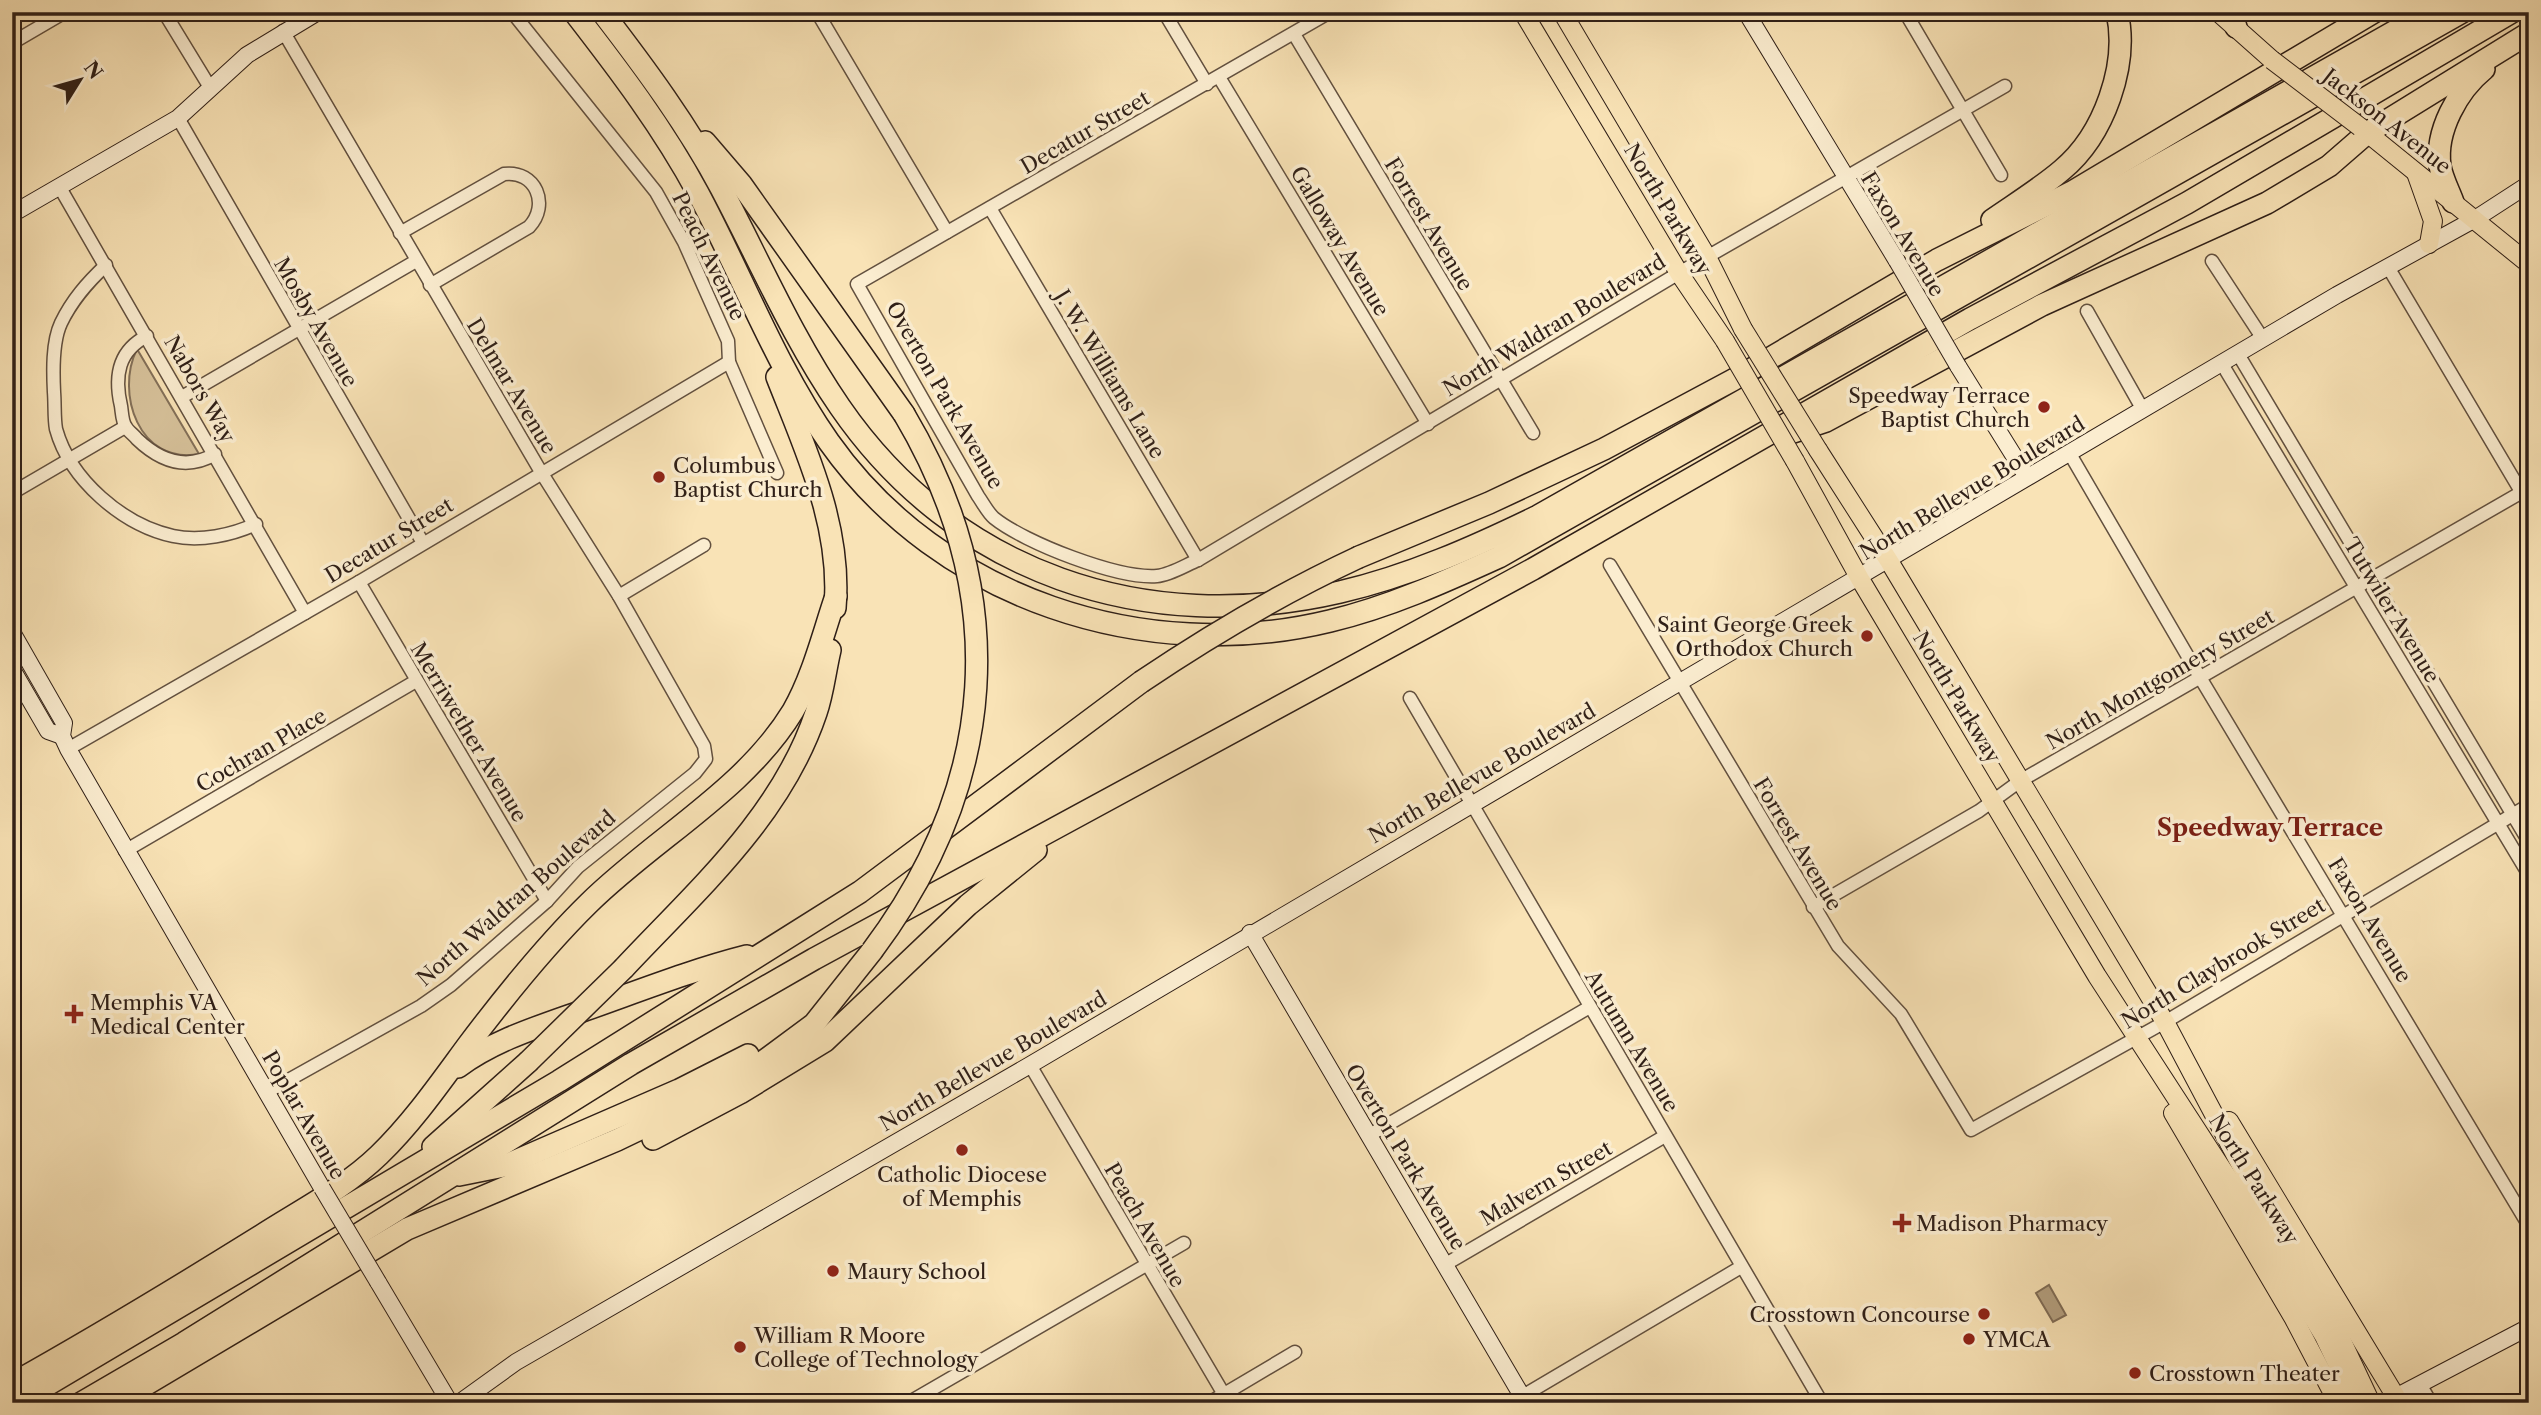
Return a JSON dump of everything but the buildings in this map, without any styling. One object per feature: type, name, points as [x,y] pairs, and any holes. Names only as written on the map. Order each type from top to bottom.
[{"type":"highway","points":[[573,12],[660,129],[730,255],[784,368],[830,443],[884,505],[949,557],[1019,595],[1105,624],[1176,635],[1283,630],[1328,622],[1414,595],[1499,557],[2462,12]]},
{"type":"highway","points":[[603,12],[663,94],[720,186],[821,378],[864,439],[914,492],[982,543],[1052,577],[1125,598],[1218,608],[1312,598],[1375,583],[1446,557],[1538,516],[2429,12]]},
{"type":"highway","points":[[1937,260],[2064,168],[2089,138],[2113,88],[2120,57],[2116,12]]},
{"type":"highway","points":[[2315,46],[2349,12]]},
{"type":"highway","points":[[17,1403],[407,1173],[860,892],[1141,682],[1213,632],[1285,592],[1359,557],[1489,503],[1604,449],[1733,380],[1937,260],[2072,192],[2374,12]]},
{"type":"highway","points":[[80,1403],[184,1343],[631,1064],[814,959],[1066,825],[1748,448],[1970,319],[2198,196],[2512,12]]},
{"type":"highway","points":[[1748,448],[1826,421],[2042,305],[2267,204],[2329,166],[2364,130],[2529,33]]},
{"type":"highway","points":[[2453,202],[2440,165],[2443,130],[2457,101],[2478,74],[2529,33]]},
{"type":"highway","points":[[115,1403],[383,1242],[671,1114],[761,1064],[810,1020],[872,951],[908,901],[937,846],[963,772],[975,701],[975,626],[961,544],[940,480],[904,414],[741,184],[663,94]]},
{"type":"highway","points":[[407,1173],[528,1062],[624,968],[747,836],[790,772],[817,711],[833,634],[836,596],[832,541],[826,510],[730,255]]},
{"type":"highway","points":[[12,1384],[133,1316],[342,1184],[380,1154],[445,1079],[467,1046],[533,964],[588,904],[636,859],[739,777],[765,750],[806,685],[836,596]]},
{"type":"highway","points":[[461,1208],[612,1158],[678,1127],[795,1061],[858,1013],[968,905],[1066,825]]},
{"type":"highway","points":[[445,1079],[480,1052],[508,1039],[700,968],[766,952]]},
{"type":"highway","points":[[446,1177],[503,1166],[679,1090],[810,1020]]},
{"type":"main road","name":"North Parkway","points":[[1523,12],[1679,273],[1725,341],[1860,579],[2135,1038],[2239,1195],[2296,1289],[2340,1366],[2356,1403]]},
{"type":"main road","name":"North Parkway","points":[[1562,12],[1707,257],[1743,329],[1889,561],[2165,1022],[2245,1173],[2334,1324],[2371,1403]]},
{"type":"main road","name":"Jackson Avenue","points":[[2218,12],[2234,20],[2272,60],[2364,130],[2529,264]]},
{"type":"main road","points":[[2416,173],[2432,221],[2429,244]]},
{"type":"main road","points":[[2165,1022],[2246,1148],[2390,1400]]},
{"type":"main road","points":[[2135,1038],[2175,1117],[2294,1319],[2338,1403]]},
{"type":"main road","points":[[2321,1372],[2327,1403]]},
{"type":"street","points":[[12,43],[65,12]]},
{"type":"street","points":[[164,12],[211,89]]},
{"type":"street","points":[[12,214],[178,118],[247,55],[318,12]]},
{"type":"street","name":"Peach Avenue","points":[[512,12],[656,192],[684,242],[728,341],[729,362],[777,473]]},
{"type":"street","points":[[817,12],[947,232]]},
{"type":"street","points":[[1164,12],[1207,84]]},
{"type":"street","name":"Decatur Street","points":[[858,284],[1330,12]]},
{"type":"street","name":"Faxon Avenue","points":[[1746,12],[2027,477]]},
{"type":"street","points":[[1905,12],[2001,175]]},
{"type":"street","name":"Delmar Avenue","points":[[283,31],[541,472],[619,596],[704,746],[706,760]]},
{"type":"street","name":"Forrest Avenue","points":[[1294,34],[1533,433]]},
{"type":"street","name":"Galloway Avenue","points":[[1219,77],[1428,424]]},
{"type":"street","name":"North Waldran Boulevard","points":[[1198,560],[1679,273],[2006,86]]},
{"type":"street","name":"Mosby Avenue","points":[[178,118],[297,329],[423,543]]},
{"type":"street","points":[[400,233],[504,174],[520,175],[538,191],[541,204],[538,215],[529,227],[430,285]]},
{"type":"street","name":"North Bellevue Boulevard","points":[[459,1403],[516,1362],[1030,1065],[1250,933],[1860,579],[2027,477],[2475,219],[2529,184]]},
{"type":"street","name":"Nabors Way","points":[[59,187],[305,613]]},
{"type":"street","name":"J. W. Williams Lane","points":[[990,208],[1198,560]]},
{"type":"street","points":[[182,397],[416,261]]},
{"type":"street","points":[[2212,261],[2263,339]]},
{"type":"street","points":[[106,265],[83,287],[60,326],[53,374],[56,428],[69,459],[91,489],[129,518],[174,536],[230,536],[256,524]]},
{"type":"street","points":[[2388,267],[2525,490],[2529,505]]},
{"type":"street","name":"Overton Park Avenue","points":[[858,284],[992,517],[1014,532],[1096,566],[1132,574],[1159,577],[1198,560]]},
{"type":"street","points":[[2087,312],[2143,410]]},
{"type":"street","points":[[147,336],[135,342],[123,356],[118,371],[118,392],[125,427],[147,448],[176,463],[191,465],[215,454]]},
{"type":"street","name":"Tutwiler Avenue","points":[[2238,354],[2529,842]]},
{"type":"street","name":"Decatur Street","points":[[65,743],[305,613],[729,362]]},
{"type":"street","name":"Tutwiler Avenue","points":[[2222,364],[2529,875]]},
{"type":"street","points":[[12,492],[125,427]]},
{"type":"street","name":"Faxon Avenue","points":[[2070,454],[2201,679],[2529,1226]]},
{"type":"street","name":"North Montgomery Street","points":[[1813,907],[1994,801],[2020,781],[2525,490]]},
{"type":"street","points":[[619,596],[704,545]]},
{"type":"street","name":"Forrest Avenue","points":[[1610,565],[1813,907],[1838,946],[1901,1014],[1971,1130]]},
{"type":"street","name":"Merriwether Avenue","points":[[359,582],[547,901]]},
{"type":"street","name":"Poplar Avenue","points":[[12,632],[64,723],[65,743]]},
{"type":"street","name":"Poplar Avenue","points":[[12,669],[48,731],[65,743],[125,851],[450,1403]]},
{"type":"street","name":"Cochran Place","points":[[125,851],[416,681]]},
{"type":"street","name":"Autumn Avenue","points":[[1410,698],[1588,1008],[1822,1403]]},
{"type":"street","name":"North Waldran Boulevard","points":[[267,1092],[441,992],[547,901],[578,867],[695,773],[706,760]]},
{"type":"street","name":"North Claybrook Street","points":[[1971,1130],[2165,1022],[2529,805]]},
{"type":"street","name":"Overton Park Avenue","points":[[1250,933],[1446,1264],[1519,1401]]},
{"type":"street","points":[[1368,1136],[1588,1008]]},
{"type":"street","name":"Peach Avenue","points":[[1030,1065],[1226,1399]]},
{"type":"street","name":"Malvern Street","points":[[1446,1264],[1665,1136]]},
{"type":"street","points":[[908,1403],[1184,1243]]},
{"type":"street","points":[[1519,1401],[1741,1267]]},
{"type":"street","points":[[2390,1400],[2529,1328]]},
{"type":"street","points":[[1209,1403],[1226,1399],[1296,1352]]},
{"type":"street","points":[[2420,1384],[2431,1403]]},
{"type":"shaded area","points":[[137,349],[199,454],[178,454],[161,448],[147,437],[137,422],[129,386]]},
{"type":"shaded area","points":[[2049,1285],[2066,1315],[2053,1322],[2036,1293]]},
{"type":"place","name":"Speedway Terrace Baptist Church","points":[[2044,407]]},
{"type":"place","name":"Columbus Baptist Church","points":[[659,477]]},
{"type":"place","name":"Saint George Greek Orthodox Church","points":[[1867,636]]},
{"type":"place","name":"Memphis VA Medical Center","points":[[74,1014]]},
{"type":"place","name":"Catholic Diocese of Memphis","points":[[962,1150]]},
{"type":"place","name":"Madison Pharmacy","points":[[1902,1223]]},
{"type":"place","name":"Maury School","points":[[833,1271]]},
{"type":"place","name":"Crosstown Concourse","points":[[1984,1314]]},
{"type":"place","name":"YMCA","points":[[1969,1339]]},
{"type":"place","name":"William R Moore College of Technology","points":[[740,1347]]},
{"type":"place","name":"Crosstown Theater","points":[[2135,1373]]},
{"type":"district","name":"Speedway Terrace","points":[[2270,827]]}]
